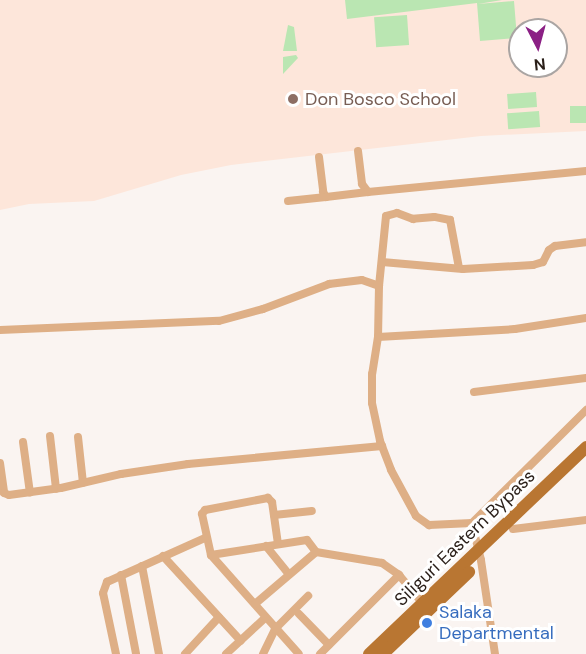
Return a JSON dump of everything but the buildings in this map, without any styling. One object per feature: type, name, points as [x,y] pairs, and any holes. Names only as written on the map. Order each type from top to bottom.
[{"type":"main road","name":"Siliguri Eastern Bypass","points":[[383,654],[586,447]]},
{"type":"main road","name":"Siliguri Eastern Bypass","points":[[369,654],[423,604],[513,529],[586,458]]},
{"type":"street","points":[[358,151],[362,184],[368,192]]},
{"type":"street","points":[[319,157],[326,197]]},
{"type":"street","points":[[288,201],[586,171]]},
{"type":"street","points":[[459,268],[450,220],[413,219],[397,213],[389,214],[385,220],[379,286],[378,337],[371,388],[375,424],[382,446],[411,510],[421,522],[429,525],[472,523],[586,410]]},
{"type":"street","points":[[382,262],[459,268],[533,266],[543,262],[552,248],[586,243]]},
{"type":"street","points":[[0,330],[219,321],[263,309],[329,284],[362,280],[379,286]]},
{"type":"street","points":[[378,337],[515,329],[586,318]]},
{"type":"street","points":[[474,392],[586,378]]},
{"type":"street","points":[[50,436],[56,489]]},
{"type":"street","points":[[78,437],[83,483]]},
{"type":"street","points":[[23,442],[30,493]]},
{"type":"street","points":[[0,463],[6,494],[30,493],[188,464],[382,446]]},
{"type":"street","points":[[278,544],[272,502],[268,498],[205,510],[202,514],[205,538],[211,555],[299,654]]},
{"type":"street","points":[[274,515],[312,511]]},
{"type":"street","points":[[513,529],[586,520]]},
{"type":"street","points":[[472,523],[480,555],[495,654]]},
{"type":"street","points":[[116,654],[104,587],[121,575],[205,538]]},
{"type":"street","points":[[211,555],[307,540],[316,552],[376,561],[399,575],[423,604]]},
{"type":"street","points":[[266,546],[289,574]]},
{"type":"street","points":[[255,604],[316,552]]},
{"type":"street","points":[[163,556],[241,641]]},
{"type":"street","points":[[142,566],[159,654]]},
{"type":"street","points":[[121,575],[136,654]]},
{"type":"street","points":[[320,654],[399,575]]},
{"type":"street","points":[[263,654],[275,629],[308,596]]},
{"type":"street","points":[[299,614],[329,645]]},
{"type":"street","points":[[185,654],[219,617]]},
{"type":"street","points":[[226,654],[265,618]]},
{"type":"shaded area","name":"Don Bosco School","points":[[0,0],[586,0],[586,131],[481,136],[231,165],[181,175],[94,201],[29,204],[0,210]]},
{"type":"green space","points":[[345,0],[502,0],[478,4],[514,1],[515,18],[508,18],[508,39],[480,41],[477,3],[347,19]]},
{"type":"green space","points":[[407,15],[409,45],[376,47],[374,17]]},
{"type":"green space","points":[[288,25],[294,27],[297,51],[283,51]]},
{"type":"green space","points":[[296,55],[298,58],[283,74],[283,57]]},
{"type":"green space","points":[[536,92],[537,107],[508,109],[507,94]]},
{"type":"green space","points":[[570,106],[586,106],[586,123],[570,123]]},
{"type":"green space","points":[[539,111],[540,127],[508,129],[507,113]]},
{"type":"place","name":"Don Bosco School","points":[[293,99]]},
{"type":"place","name":"Salaka Departmental","points":[[427,623]]}]
